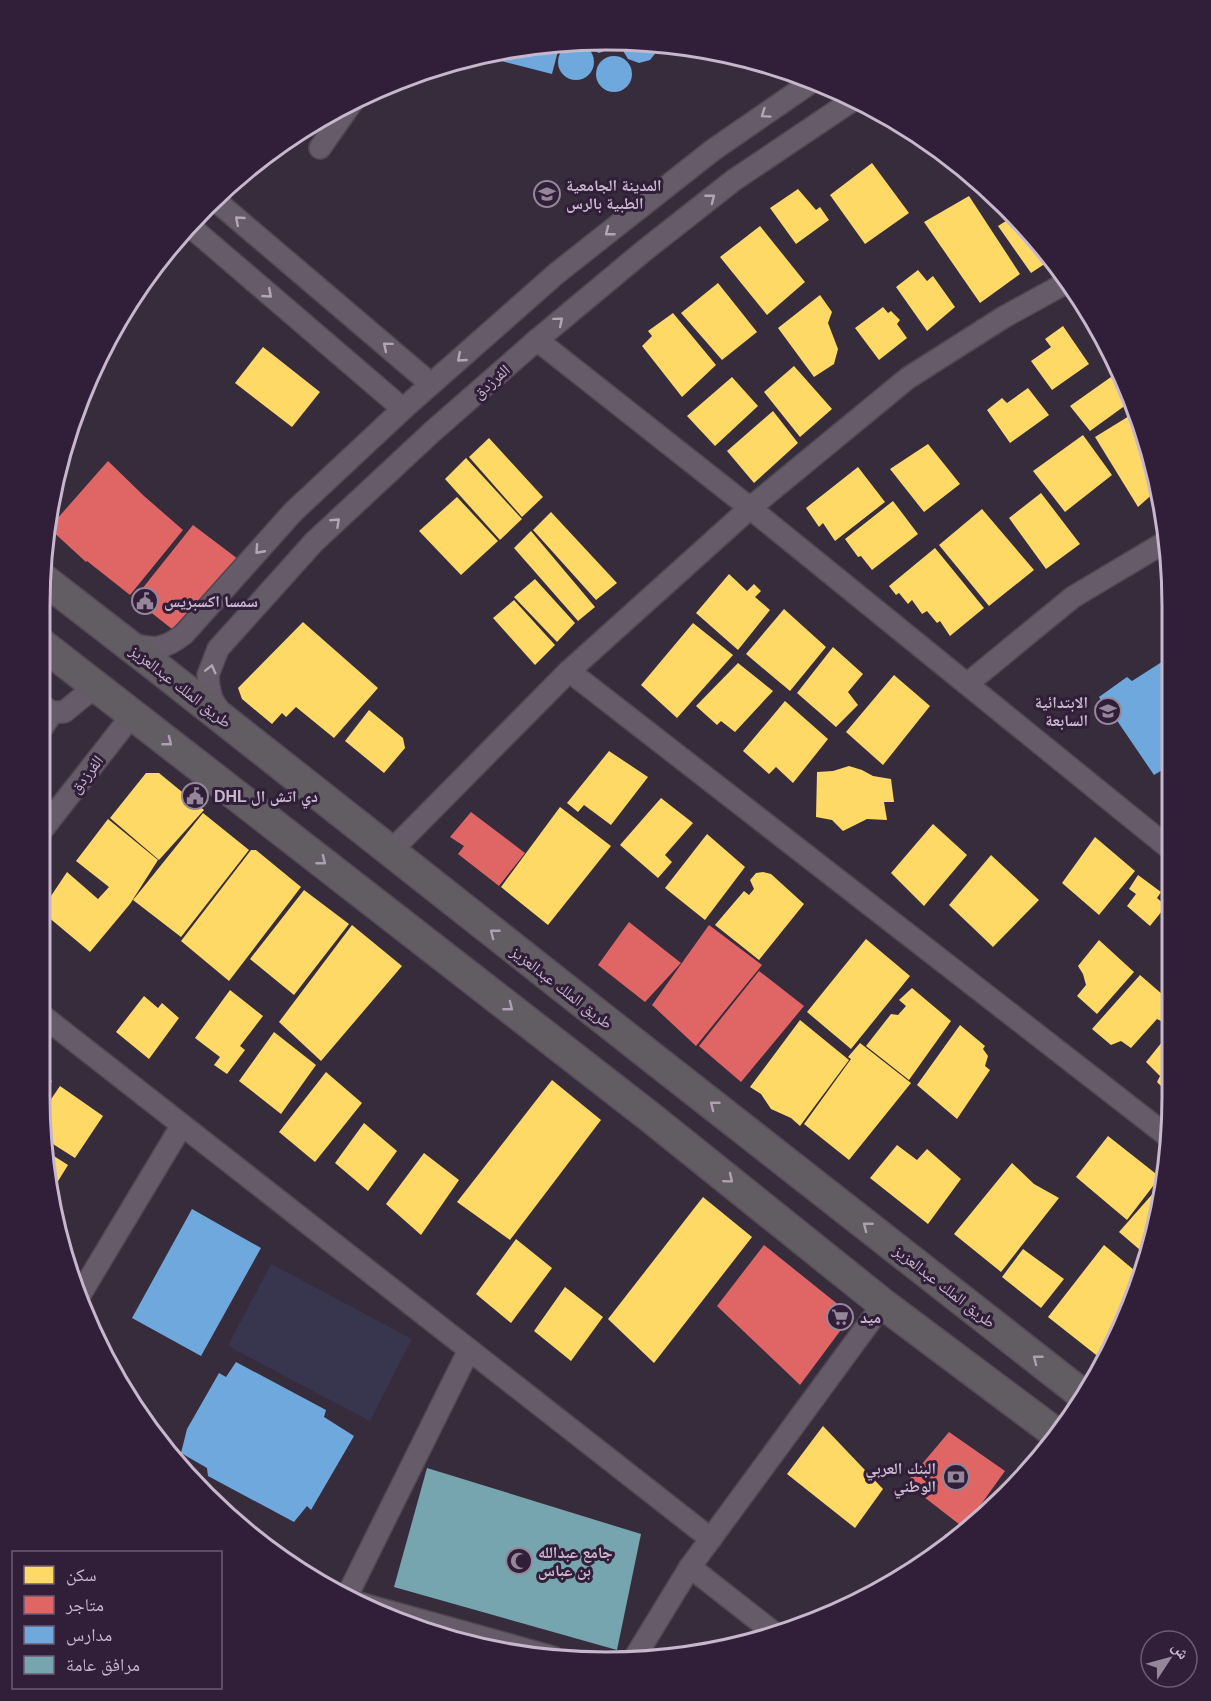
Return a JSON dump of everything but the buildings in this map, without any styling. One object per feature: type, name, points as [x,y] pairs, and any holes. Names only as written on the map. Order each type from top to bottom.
[{"type":"highway","name":"طريق الملك عبدالعزيز","points":[[51,585],[1077,1390]]},
{"type":"highway","points":[[50,650],[650,1117],[883,1304],[1050,1429]]},
{"type":"street","points":[[125,642],[142,647],[162,647],[184,634],[293,512],[431,384],[557,273],[712,150],[804,87]]},
{"type":"street","name":"الفرزدق","points":[[227,722],[212,699],[209,687],[208,675],[218,649],[314,542],[432,432],[645,250],[734,180],[846,105]]},
{"type":"street","points":[[320,148],[342,117]]},
{"type":"street","points":[[220,204],[431,384]]},
{"type":"street","points":[[195,230],[403,409]]},
{"type":"street","points":[[391,851],[569,671],[750,508],[908,378],[1004,317],[1060,286]]},
{"type":"street","points":[[537,340],[750,508],[1162,842]]},
{"type":"street","points":[[967,684],[1073,597],[1158,546]]},
{"type":"street","points":[[569,671],[1160,1130]]},
{"type":"street","points":[[50,709],[64,712],[96,686]]},
{"type":"street","name":"الفرزدق","points":[[50,820],[133,714]]},
{"type":"street","points":[[50,1022],[711,1539]]},
{"type":"street","points":[[84,1288],[182,1125]]},
{"type":"street","points":[[639,1650],[690,1568],[883,1304]]},
{"type":"street","points":[[350,1589],[469,1350]]},
{"type":"street","points":[[690,1568],[767,1627]]},
{"type":"street","points":[[440,1626],[482,1638]]},
{"type":"shaded area","points":[[271,1264],[412,1339],[370,1421],[228,1346]]},
{"type":"place","name":"المدينة الجامعية الطبية بالرس","points":[[547,194]]},
{"type":"place","name":"سمسا اكسبريس","points":[[145,601]]},
{"type":"place","name":"الابتدائية السابعة","points":[[1108,711]]},
{"type":"place","name":"DHL دي اتش ال","points":[[195,796]]},
{"type":"place","name":"ميد","points":[[840,1317]]},
{"type":"place","name":"البنك العربي الوطني","points":[[956,1477]]},
{"type":"place","name":"جامع عبدالله بن عباس","points":[[519,1561]]}]
